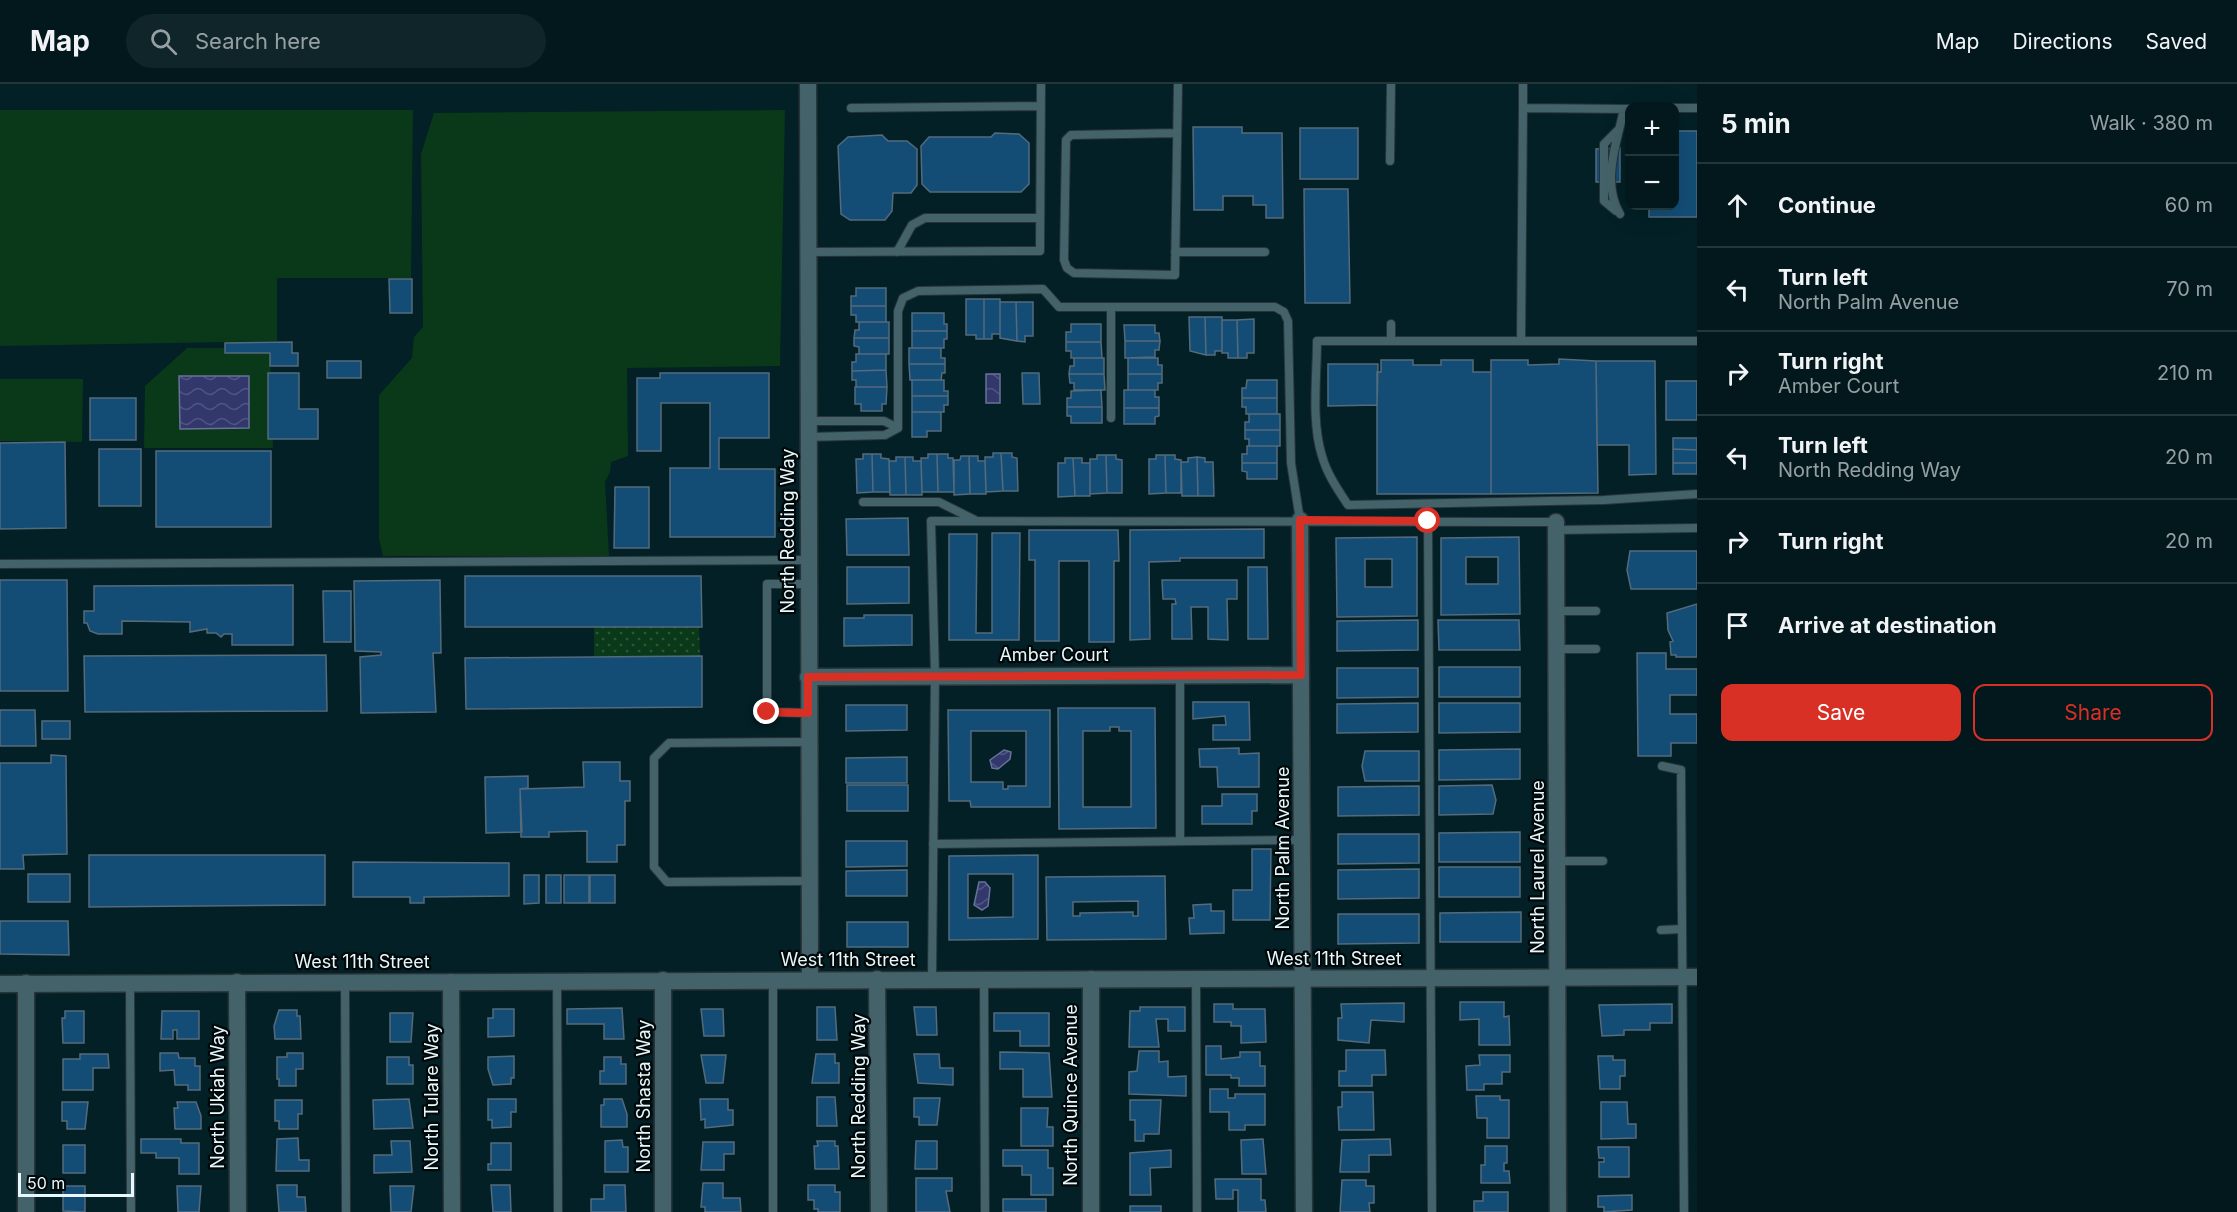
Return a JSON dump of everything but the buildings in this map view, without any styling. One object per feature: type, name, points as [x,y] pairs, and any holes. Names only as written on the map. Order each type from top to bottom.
[{"type":"street","name":"North Redding Way","points":[[808,84],[807,560],[810,979]]},
{"type":"street","name":"North Palm Avenue","points":[[1300,520],[1304,1212]]},
{"type":"street","name":"North Laurel Avenue","points":[[1556,526],[1558,1212]]},
{"type":"street","name":"Amber Court","points":[[808,677],[1301,675]]},
{"type":"street","name":"West 11th Street","points":[[0,984],[1690,977]]},
{"type":"street","name":"North Redding Way","points":[[878,979],[879,1212]]},
{"type":"street","name":"North Quince Avenue","points":[[1090,979],[1091,1212]]},
{"type":"street","name":"North Shasta Way","points":[[663,980],[663,1212]]},
{"type":"street","name":"North Ukiah Way","points":[[237,982],[238,1212]]},
{"type":"street","name":"North Tulare Way","points":[[451,982],[452,1212]]},
{"type":"street","points":[[26,983],[26,1212]]},
{"type":"lane","points":[[808,252],[1040,251],[1041,84]]},
{"type":"lane","points":[[1177,133],[1071,135],[1064,146],[1067,268],[1074,273],[1175,275],[1178,84]]},
{"type":"lane","points":[[1390,160],[1391,84]]},
{"type":"lane","points":[[1521,341],[1523,84]]},
{"type":"lane","points":[[851,108],[1040,106]]},
{"type":"lane","points":[[1523,108],[1625,109]]},
{"type":"lane","points":[[1679,108],[1697,108]]},
{"type":"lane","points":[[1620,214],[1604,201],[1604,144],[1620,128],[1625,114]]},
{"type":"lane","points":[[897,252],[912,225],[925,218],[1040,218]]},
{"type":"lane","points":[[1175,252],[1265,252]]},
{"type":"lane","points":[[898,428],[898,311],[903,298],[918,291],[1043,289],[1059,307],[1275,307],[1284,312],[1288,321],[1291,463],[1300,520]]},
{"type":"lane","points":[[1111,308],[1111,418]]},
{"type":"lane","points":[[1391,324],[1391,341]]},
{"type":"lane","points":[[1697,341],[1317,341],[1317,434],[1322,457],[1335,486],[1348,505],[1604,500],[1697,494]]},
{"type":"lane","points":[[807,429],[884,421],[898,428]]},
{"type":"lane","points":[[807,429],[885,435],[898,428]]},
{"type":"lane","points":[[863,502],[939,502],[978,521]]},
{"type":"lane","points":[[932,979],[935,675],[931,521],[1428,521],[1697,528]]},
{"type":"lane","points":[[1428,521],[1432,1212]]},
{"type":"lane","points":[[0,564],[807,560]]},
{"type":"lane","points":[[808,584],[767,584],[767,712],[808,713]]},
{"type":"lane","points":[[1557,611],[1596,611]]},
{"type":"lane","points":[[1557,649],[1596,649]]},
{"type":"lane","points":[[1180,674],[1180,840]]},
{"type":"lane","points":[[809,742],[669,743],[654,758],[654,867],[667,882],[809,881]]},
{"type":"lane","points":[[1662,766],[1681,770],[1682,929],[1690,977],[1684,1212]]},
{"type":"lane","points":[[933,844],[1303,840]]},
{"type":"lane","points":[[1558,861],[1603,861]]},
{"type":"lane","points":[[1661,930],[1682,929]]},
{"type":"lane","points":[[984,979],[985,1212]]},
{"type":"lane","points":[[1196,979],[1197,1212]]},
{"type":"lane","points":[[773,980],[773,1212]]},
{"type":"lane","points":[[557,981],[558,1212]]},
{"type":"lane","points":[[345,982],[346,1212]]},
{"type":"lane","points":[[130,983],[131,1212]]},
{"type":"green space","points":[[0,110],[413,110],[411,278],[277,278],[277,341],[0,346]]},
{"type":"green space","points":[[785,110],[780,366],[627,368],[628,456],[611,462],[610,472],[605,482],[609,556],[383,556],[379,539],[379,395],[412,358],[414,337],[423,327],[421,154],[434,113]]},
{"type":"green space","points":[[187,348],[270,348],[273,448],[144,448],[145,386]]},
{"type":"green space","points":[[0,379],[83,379],[82,442],[0,441]]},
{"type":"green space","points":[[594,627],[699,627],[700,656],[594,656]]},
{"type":"water","points":[[986,374],[1000,374],[1000,403],[986,403]]},
{"type":"water","points":[[179,376],[249,376],[249,428],[180,429]]},
{"type":"water","points":[[1004,750],[1011,752],[1010,759],[998,769],[992,768],[990,760]]},
{"type":"water","points":[[979,882],[985,882],[990,888],[988,906],[982,910],[974,905]]},
{"type":"route","points":[[767,712],[808,713],[808,677],[1301,675],[1300,520],[1428,521]]}]
